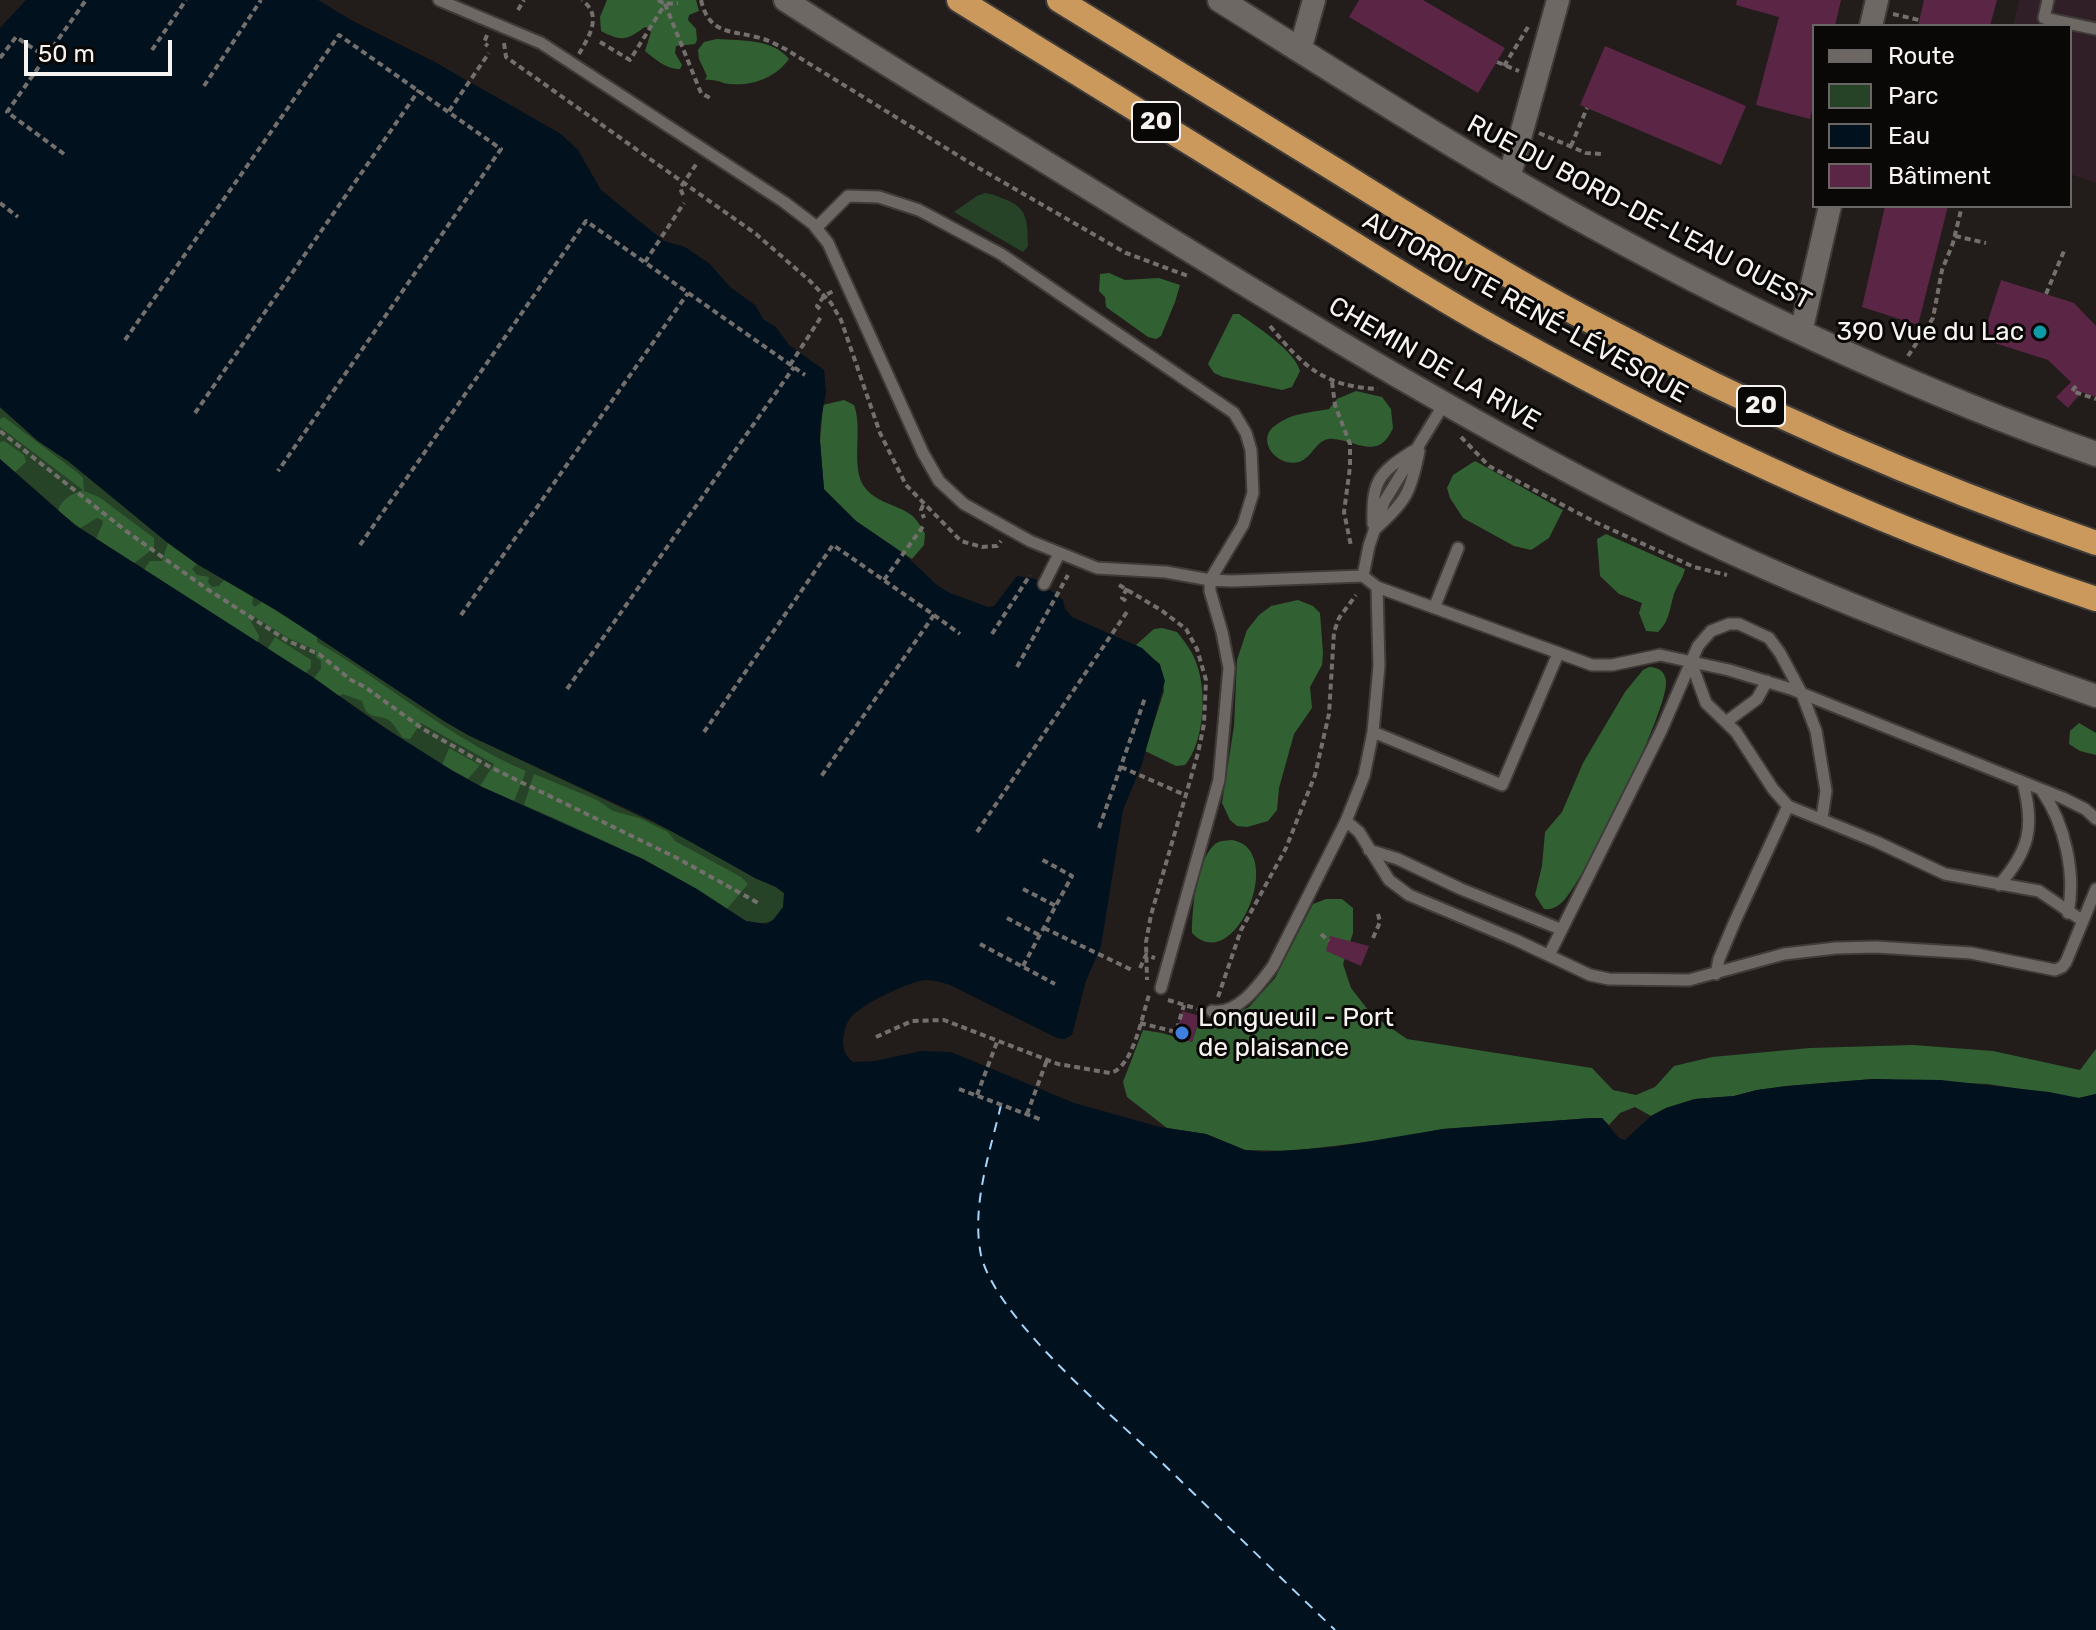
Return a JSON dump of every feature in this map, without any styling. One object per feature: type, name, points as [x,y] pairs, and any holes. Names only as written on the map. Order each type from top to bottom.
[{"type":"highway","name":"AUTOROUTE RENÉ-LÉVESQUE","points":[[959,0],[1465,312],[1585,378],[1686,431],[1830,497],[1964,552],[2096,599]]},
{"type":"highway","name":"AUTOROUTE RENÉ-LÉVESQUE","points":[[1059,0],[1443,236],[1591,322],[1723,389],[1843,444],[1982,501],[2096,543]]},
{"type":"street","name":"CHEMIN DE LA RIVE","points":[[785,0],[1164,235],[1444,404],[1555,465],[1756,564],[1894,622],[2096,696]]},
{"type":"street","name":"RUE DU BORD-DE-L'EAU OUEST","points":[[1220,0],[1509,178],[1689,277],[1801,332],[1946,397],[2096,454]]},
{"type":"street","points":[[1300,50],[1314,0]]},
{"type":"street","points":[[1509,178],[1558,0]]},
{"type":"street","points":[[1801,332],[1830,208]]},
{"type":"lane","points":[[439,0],[541,43],[784,202],[816,228],[835,255],[914,436],[939,481],[964,504],[1030,541],[1097,568],[1185,574],[1210,580],[1363,576],[1377,587],[1558,654],[1602,666],[1660,655],[1691,661],[1767,681],[1802,694],[2085,809],[2096,819]]},
{"type":"lane","points":[[2048,0],[2044,18],[2096,29]]},
{"type":"lane","points":[[816,228],[848,196],[879,197],[919,210],[1001,254],[1234,413],[1246,433],[1251,450],[1253,493],[1243,525],[1210,580],[1229,668],[1219,780],[1156,991]]},
{"type":"lane","points":[[1373,532],[1399,508],[1413,484],[1420,446],[1444,404]]},
{"type":"lane","points":[[1363,576],[1373,532],[1372,495],[1386,468],[1420,446]]},
{"type":"lane","points":[[1434,608],[1458,548]]},
{"type":"lane","points":[[1044,584],[1059,554]]},
{"type":"lane","points":[[1206,1014],[1234,1007],[1273,966],[1346,821],[1364,776],[1373,732],[1379,666],[1377,587]]},
{"type":"lane","points":[[1549,955],[1627,801],[1698,646],[1711,631],[1729,624],[1739,624],[1769,638],[1802,694],[1816,731],[1826,801],[1822,818]]},
{"type":"lane","points":[[1373,732],[1502,785],[1558,654]]},
{"type":"lane","points":[[1691,661],[1706,703],[1747,746],[1773,789],[1788,806],[1822,818],[1945,874],[2039,891],[2083,921]]},
{"type":"lane","points":[[1726,722],[1757,699],[1767,681]]},
{"type":"lane","points":[[1999,885],[2019,860],[2029,828],[2023,783]]},
{"type":"lane","points":[[2042,791],[2054,812],[2070,869],[2072,889],[2068,913]]},
{"type":"lane","points":[[1716,974],[1721,954],[1788,806]]},
{"type":"lane","points":[[1346,821],[1359,832],[1389,880],[1409,895],[1590,975],[1609,979],[1689,980],[1805,950],[1876,947],[1971,953],[2055,970],[2066,962],[2096,889]]},
{"type":"lane","points":[[1369,850],[1398,859],[1461,889],[1560,929]]},
{"type":"path","points":[[64,154],[7,112],[86,0]]},
{"type":"path","points":[[152,50],[186,0]]},
{"type":"path","points":[[204,86],[261,0]]},
{"type":"path","points":[[518,10],[524,0]]},
{"type":"path","points":[[582,0],[592,10],[594,17],[588,38]]},
{"type":"path","points":[[658,0],[665,4],[678,3]]},
{"type":"path","points":[[701,0],[708,19],[722,30],[757,37],[787,50],[984,171],[1126,253],[1199,282]]},
{"type":"path","points":[[600,42],[630,60],[665,4]]},
{"type":"path","points":[[665,4],[701,93],[710,98]]},
{"type":"path","points":[[1874,12],[1919,20]]},
{"type":"path","points":[[1504,66],[1533,19]]},
{"type":"path","points":[[125,340],[339,35],[501,149],[278,471]]},
{"type":"path","points":[[488,46],[484,43],[487,36],[504,43],[503,53],[506,57],[766,243],[824,296],[836,310],[850,339],[888,451],[906,485],[961,541],[982,547],[997,546],[1001,541]]},
{"type":"path","points":[[0,58],[16,37],[46,57]]},
{"type":"path","points":[[449,111],[489,53]]},
{"type":"path","points":[[195,413],[419,90]]},
{"type":"path","points":[[1571,146],[1587,108]]},
{"type":"path","points":[[1523,126],[1586,153],[1601,154]]},
{"type":"path","points":[[683,195],[680,188],[682,183],[706,150]]},
{"type":"path","points":[[0,203],[18,217]]},
{"type":"path","points":[[645,262],[684,203]]},
{"type":"path","points":[[1908,356],[1933,318],[1942,270],[1962,208]]},
{"type":"path","points":[[360,545],[586,221],[805,375]]},
{"type":"path","points":[[1955,236],[1986,243]]},
{"type":"path","points":[[2046,294],[2064,251]]},
{"type":"path","points":[[461,615],[689,293]]},
{"type":"path","points":[[820,309],[817,304],[824,296]]},
{"type":"path","points":[[567,689],[792,366],[821,317]]},
{"type":"path","name":"CHEMIN DE LA RIVE","points":[[1264,319],[1303,362],[1332,382],[1387,391]]},
{"type":"path","points":[[1332,382],[1335,405],[1350,444],[1344,512],[1351,546]]},
{"type":"path","points":[[2076,386],[2072,391],[2096,399]]},
{"type":"path","points":[[0,431],[126,531],[207,589],[288,641],[319,654],[423,729],[490,767],[677,858],[760,904]]},
{"type":"path","points":[[924,504],[921,510],[924,518]]},
{"type":"path","points":[[884,580],[924,525]]},
{"type":"path","points":[[704,732],[833,545],[960,634]]},
{"type":"path","points":[[992,634],[1032,573]]},
{"type":"path","points":[[1017,667],[1067,576]]},
{"type":"path","points":[[1112,581],[1186,629],[1202,664],[1207,692],[1204,724],[1151,915],[1146,955],[1140,968]]},
{"type":"path","points":[[1126,601],[1122,598],[1127,588]]},
{"type":"path","points":[[1218,997],[1241,930],[1286,848],[1315,775],[1329,714],[1334,632],[1339,618],[1356,595]]},
{"type":"path","points":[[977,832],[1129,609]]},
{"type":"path","points":[[820,778],[934,615]]},
{"type":"path","points":[[1099,828],[1145,698]]},
{"type":"path","points":[[1121,767],[1185,795]]},
{"type":"path","points":[[1023,966],[1072,876],[1039,858]]},
{"type":"path","points":[[1023,889],[1056,906]]},
{"type":"path","points":[[1373,938],[1380,922],[1378,914]]},
{"type":"path","points":[[1007,918],[1039,935]]},
{"type":"path","points":[[1044,928],[1132,970]]},
{"type":"path","points":[[1321,934],[1329,941]]},
{"type":"path","points":[[980,944],[1055,984]]},
{"type":"path","points":[[876,1037],[903,1023],[936,1019],[1047,1060],[1092,1072],[1117,1072],[1126,1062],[1156,991],[1146,955]]},
{"type":"path","points":[[1146,955],[1154,958]]},
{"type":"path","points":[[1156,991],[1198,1010],[1197,1015],[1206,1014]]},
{"type":"path","points":[[1140,1023],[1176,1032],[1184,1005]]},
{"type":"path","points":[[977,1095],[997,1042]]},
{"type":"path","points":[[1027,1114],[1047,1060]]},
{"type":"path","points":[[959,1089],[1042,1120]]},
{"type":"shaded area","points":[[2019,0],[2096,0],[2096,183],[2072,175],[2072,24],[2013,24]]},
{"type":"green space","points":[[607,0],[696,0],[699,11],[689,15],[688,20],[696,29],[697,40],[695,44],[676,46],[675,53],[682,65],[680,69],[666,66],[645,51],[651,32],[648,28],[624,38],[601,31],[600,17]]},
{"type":"green space","points":[[717,39],[765,44],[789,59],[770,76],[747,84],[705,80],[707,76],[698,50],[704,42]]},
{"type":"green space","points":[[985,193],[1012,203],[1022,211],[1027,223],[1028,246],[1023,252],[954,212]]},
{"type":"green space","points":[[1109,273],[1125,280],[1159,278],[1180,285],[1161,336],[1156,339],[1148,337],[1106,307],[1105,297],[1099,291],[1100,274]]},
{"type":"green space","points":[[1233,314],[1239,314],[1255,325],[1291,355],[1300,371],[1292,387],[1282,390],[1214,373],[1208,364]]},
{"type":"green space","points":[[1356,391],[1382,397],[1391,409],[1393,428],[1381,444],[1367,447],[1328,439],[1304,460],[1291,463],[1276,457],[1271,451],[1267,438],[1276,425],[1296,415],[1329,409],[1337,399]]},
{"type":"green space","points":[[844,400],[854,405],[858,424],[858,467],[863,485],[879,499],[910,514],[925,534],[924,545],[912,559],[856,521],[824,490],[820,441],[823,405]]},
{"type":"green space","points":[[0,407],[38,441],[68,461],[197,564],[276,610],[468,735],[690,840],[776,887],[784,893],[783,909],[768,922],[746,921],[480,786],[420,752],[314,678],[75,525],[0,459]]},
{"type":"green space","points":[[4,417],[78,473],[83,478],[84,491],[99,497],[154,538],[154,548],[133,564],[96,539],[102,520],[97,518],[80,528],[58,511],[64,500],[83,490],[0,427],[0,419]]},
{"type":"green space","points":[[4,441],[24,455],[26,462],[15,472],[0,459],[0,442]]},
{"type":"green space","points":[[1475,461],[1563,510],[1549,538],[1531,550],[1514,546],[1463,518],[1447,488],[1453,475]]},
{"type":"green space","points":[[1606,534],[1685,569],[1667,619],[1658,632],[1646,631],[1639,613],[1642,603],[1619,594],[1600,576],[1597,539]]},
{"type":"green space","points":[[168,543],[197,564],[192,569],[197,575],[209,577],[212,587],[219,586],[224,580],[253,597],[255,607],[262,602],[317,636],[317,642],[445,727],[526,771],[514,801],[480,786],[494,764],[421,723],[410,739],[403,738],[386,718],[370,715],[362,701],[343,694],[339,696],[314,678],[321,669],[316,650],[288,638],[255,617],[251,622],[259,636],[257,644],[143,571],[150,561],[162,561]]},
{"type":"green space","points":[[1298,600],[1313,606],[1320,613],[1322,665],[1310,687],[1312,708],[1294,734],[1279,788],[1277,810],[1268,821],[1247,827],[1237,826],[1230,820],[1222,803],[1234,726],[1237,660],[1247,630],[1259,615],[1271,606]]},
{"type":"green space","points":[[1154,629],[1177,632],[1193,656],[1200,676],[1203,703],[1200,731],[1185,765],[1176,766],[1145,751],[1164,691],[1160,664],[1136,645]]},
{"type":"green space","points":[[275,637],[311,660],[311,667],[306,673],[267,650]]},
{"type":"green space","points":[[1649,667],[1661,671],[1666,681],[1641,756],[1575,884],[1560,904],[1544,909],[1535,895],[1545,832],[1562,812],[1583,763],[1625,692]]},
{"type":"green space","points":[[2079,723],[2096,733],[2096,755],[2069,744],[2070,731]]},
{"type":"green space","points":[[449,748],[480,765],[468,779],[442,765]]},
{"type":"green space","points":[[534,774],[597,800],[613,811],[639,818],[668,832],[675,841],[741,877],[748,884],[726,910],[653,865],[524,805]]},
{"type":"green space","points":[[1232,840],[1248,848],[1255,865],[1255,885],[1249,907],[1238,926],[1224,939],[1208,942],[1192,933],[1196,886],[1203,863],[1214,845]]},
{"type":"green space","points":[[1326,899],[1342,899],[1353,908],[1353,933],[1343,964],[1351,988],[1372,1015],[1407,1039],[1592,1068],[1613,1090],[1636,1095],[1655,1087],[1674,1066],[1712,1057],[1810,1048],[1913,1045],[1993,1051],[2080,1070],[2096,1049],[2096,1094],[2079,1098],[1988,1084],[1873,1079],[1787,1086],[1734,1096],[1695,1099],[1651,1116],[1635,1107],[1620,1113],[1609,1125],[1602,1118],[1592,1118],[1443,1129],[1392,1139],[1291,1151],[1245,1150],[1206,1134],[1167,1128],[1127,1097],[1123,1082],[1143,1030],[1192,1042],[1199,1021],[1217,1024],[1249,1007],[1275,978],[1313,904]]},
{"type":"water","points":[[26,0],[318,0],[561,134],[578,150],[601,190],[664,241],[685,247],[710,264],[730,287],[755,305],[764,320],[776,327],[789,345],[824,370],[826,392],[820,441],[824,489],[856,521],[904,554],[938,586],[950,593],[988,607],[994,606],[1017,576],[1036,579],[1063,600],[1065,609],[1072,617],[1142,648],[1160,665],[1165,681],[1142,764],[1123,810],[1101,946],[1086,981],[1072,1035],[1057,1038],[950,985],[925,980],[886,994],[851,1017],[843,1044],[853,1062],[875,1061],[921,1051],[951,1052],[1074,1103],[1160,1127],[1206,1134],[1245,1150],[1264,1152],[1335,1147],[1443,1129],[1592,1118],[1602,1118],[1619,1138],[1625,1140],[1651,1116],[1695,1099],[1734,1096],[1787,1086],[1873,1079],[1941,1080],[2079,1098],[2096,1094],[2096,1630],[0,1630],[0,459],[75,525],[314,678],[374,721],[480,786],[643,859],[746,921],[767,924],[773,920],[783,907],[784,893],[653,821],[444,721],[276,610],[197,564],[68,461],[38,441],[0,407],[0,28]]},
{"type":"building","points":[[1359,0],[1423,0],[1505,48],[1478,93],[1349,17]]},
{"type":"building","points":[[1737,0],[1841,0],[1835,24],[1812,24],[1810,119],[1756,105],[1779,17],[1736,5]]},
{"type":"building","points":[[1924,0],[1997,0],[1991,24],[1918,24]]},
{"type":"building","points":[[1605,46],[1746,106],[1721,165],[1580,105]]},
{"type":"building","points":[[1885,208],[1947,208],[1918,325],[1862,307]]},
{"type":"building","name":"390 Vue du Lac","points":[[2001,280],[2074,303],[2096,326],[2096,397],[2082,392],[2068,408],[2056,397],[2071,382],[2048,360],[1982,339]]},
{"type":"building","points":[[1330,936],[1369,946],[1361,966],[1326,951]]},
{"type":"building","points":[[1182,1011],[1200,1016],[1192,1042],[1175,1037]]},
{"type":"ferry route","points":[[1001,1105],[983,1179],[978,1218],[981,1255],[1007,1306],[1083,1389],[1335,1630]]},
{"type":"place","name":"390 Vue du Lac","points":[[2040,332]]},
{"type":"place","name":"Longueuil - Port de plaisance","points":[[1182,1033]]}]
